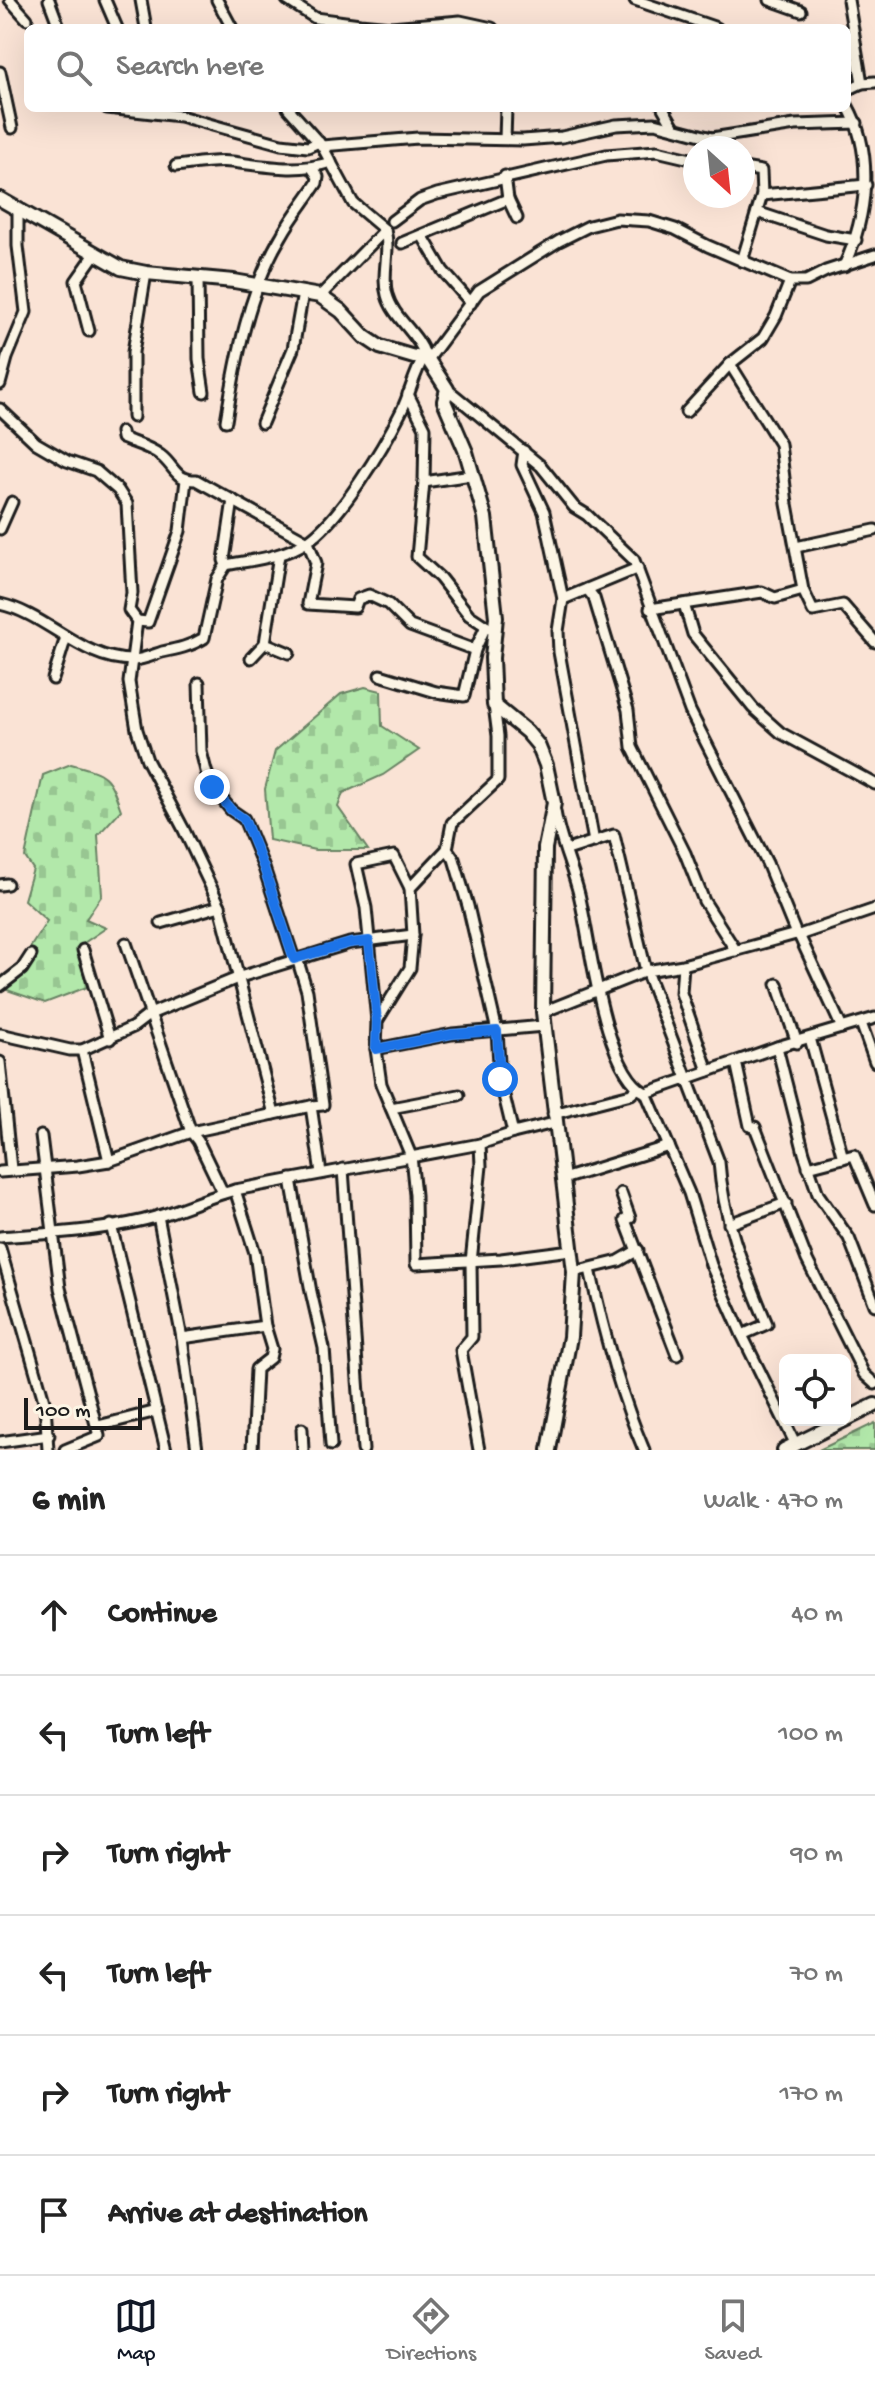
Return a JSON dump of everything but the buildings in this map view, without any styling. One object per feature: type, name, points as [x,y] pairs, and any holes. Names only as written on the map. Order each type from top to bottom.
[{"type":"street","points":[[10,0],[27,19]]},
{"type":"street","points":[[49,0],[58,24]]},
{"type":"street","points":[[105,0],[115,24]]},
{"type":"street","points":[[141,0],[145,24]]},
{"type":"street","points":[[217,0],[230,24]]},
{"type":"street","points":[[287,0],[315,18],[365,24]]},
{"type":"street","points":[[635,0],[705,24]]},
{"type":"street","points":[[770,0],[788,3],[801,11]]},
{"type":"street","points":[[848,0],[862,83]]},
{"type":"street","points":[[411,24],[460,21],[474,24]]},
{"type":"street","points":[[0,72],[12,128]]},
{"type":"street","points":[[851,88],[875,82]]},
{"type":"street","points":[[144,112],[180,116],[281,144],[308,147],[418,138],[523,140],[562,137],[616,125],[655,123],[712,138],[795,125],[857,123]]},
{"type":"street","points":[[292,112],[320,144],[353,203],[385,230],[387,297],[447,389],[524,451],[562,489],[574,507],[596,523],[634,560],[690,711],[767,863],[842,1028]]},
{"type":"street","points":[[505,139],[506,112]]},
{"type":"street","points":[[665,112],[674,127]]},
{"type":"street","points":[[844,267],[856,240],[866,185],[857,123],[851,112]]},
{"type":"street","points":[[861,147],[875,145]]},
{"type":"street","points":[[392,221],[420,200],[505,176],[618,154],[657,151],[683,157]]},
{"type":"street","points":[[176,166],[231,162],[254,167],[312,168],[331,162]]},
{"type":"street","points":[[226,421],[239,355],[258,286],[281,236],[317,183],[318,177],[312,168]]},
{"type":"street","points":[[742,261],[762,195],[761,171],[755,170]]},
{"type":"street","points":[[505,176],[508,199],[517,218]]},
{"type":"street","points":[[762,195],[866,185]]},
{"type":"street","points":[[0,199],[121,268],[320,296],[380,347],[426,358]]},
{"type":"street","points":[[402,243],[508,199]]},
{"type":"street","points":[[0,384],[4,358],[26,312],[18,246],[18,210]]},
{"type":"street","points":[[757,212],[826,235],[856,240]]},
{"type":"street","points":[[0,604],[38,619],[99,654],[133,660],[194,644],[204,638],[217,579],[226,565],[279,555],[308,542],[334,515],[369,467],[401,411],[413,375],[479,291],[513,267],[589,226],[617,219],[649,221],[675,229],[790,281],[806,281],[875,255]]},
{"type":"street","points":[[320,296],[385,230]]},
{"type":"street","points":[[422,235],[443,271],[471,303]]},
{"type":"street","points":[[89,331],[76,281],[95,254]]},
{"type":"street","points":[[133,417],[133,352],[146,273]]},
{"type":"street","points":[[198,277],[199,359],[204,392]]},
{"type":"street","points":[[686,412],[730,364],[763,338],[790,281]]},
{"type":"street","points":[[262,423],[293,349],[303,293]]},
{"type":"street","points":[[730,364],[780,444],[787,504],[803,590],[813,611],[843,605],[875,642]]},
{"type":"street","points":[[380,675],[436,692],[464,696],[475,650],[496,617],[485,517],[466,452],[444,401],[447,389]]},
{"type":"street","points":[[408,394],[425,428],[417,557],[440,578],[469,615],[490,629]]},
{"type":"street","points":[[1,413],[36,443],[67,461],[96,471],[118,490],[127,504],[132,593],[129,610],[137,621],[129,682],[137,730],[147,760],[220,906],[274,1114]]},
{"type":"street","points":[[121,432],[122,438],[161,455],[175,475],[196,480],[308,542],[316,563],[308,604],[355,607],[358,599],[369,595],[388,604],[410,626],[475,650]]},
{"type":"street","points":[[524,451],[522,465],[544,512],[563,599],[558,631],[559,652],[594,842]]},
{"type":"street","points":[[424,482],[472,475]]},
{"type":"street","points":[[137,621],[148,622],[165,580],[180,531],[186,480]]},
{"type":"street","points":[[226,565],[224,560],[233,500]]},
{"type":"street","points":[[0,529],[12,502]]},
{"type":"street","points":[[796,547],[875,530]]},
{"type":"street","points":[[251,658],[265,643],[279,555]]},
{"type":"street","points":[[563,599],[638,568]]},
{"type":"street","points":[[587,589],[594,598],[628,710],[632,747],[685,853],[704,901],[736,951]]},
{"type":"street","points":[[650,609],[762,592],[775,598],[803,590]]},
{"type":"street","points":[[684,604],[693,634],[753,708],[781,733],[875,784]]},
{"type":"street","points":[[410,888],[447,849],[452,823],[498,780],[490,629]]},
{"type":"street","points":[[53,679],[66,637]]},
{"type":"street","points":[[265,643],[289,653]]},
{"type":"street","points":[[0,1062],[5,1170],[109,1161],[191,1132],[323,1105],[307,991],[296,959],[244,819],[231,810],[212,787],[206,771],[201,751],[199,683]]},
{"type":"street","points":[[494,705],[527,732],[538,745],[546,765],[558,829],[580,896],[597,990],[625,1072],[642,1091],[669,1146],[689,1193],[711,1265],[790,1447],[875,1405]]},
{"type":"street","points":[[549,1450],[570,1337],[574,1272],[543,1012],[545,848],[554,803]]},
{"type":"street","points":[[567,850],[614,835],[646,971],[719,1162],[721,1196],[736,1249],[767,1324],[742,1335]]},
{"type":"street","points":[[447,849],[454,859],[468,906],[497,1031],[500,1079],[513,1133]]},
{"type":"street","points":[[377,1021],[410,968],[413,935],[410,888],[394,856],[356,864],[366,908],[381,1084],[411,1156],[416,1264],[471,1262],[571,1250]]},
{"type":"street","points":[[161,923],[220,906]]},
{"type":"street","points":[[543,1012],[646,971],[736,951],[875,909]]},
{"type":"street","points":[[0,1034],[82,1050],[133,1027],[150,1014],[240,977],[350,943],[413,935]]},
{"type":"street","points":[[126,943],[191,1132],[223,1193]]},
{"type":"street","points":[[83,950],[110,1039]]},
{"type":"street","points":[[0,986],[22,969],[31,955]]},
{"type":"street","points":[[683,965],[681,993],[708,1071]]},
{"type":"street","points":[[777,984],[797,1043]]},
{"type":"street","points":[[0,1237],[55,1233],[158,1216],[235,1190],[480,1144],[875,1018]]},
{"type":"street","points":[[861,1023],[875,1062]]},
{"type":"street","points":[[376,1049],[452,1034],[544,1026]]},
{"type":"street","points":[[810,1038],[843,1158]]},
{"type":"street","points":[[777,1047],[818,1194],[849,1238],[875,1305]]},
{"type":"street","points":[[82,1050],[109,1161]]},
{"type":"street","points":[[736,1062],[750,1126],[755,1127],[807,1260],[864,1374],[875,1384]]},
{"type":"street","points":[[391,1108],[459,1095]]},
{"type":"street","points":[[311,1106],[321,1173]]},
{"type":"street","points":[[41,1136],[60,1288],[99,1436],[65,1450]]},
{"type":"street","points":[[479,1450],[461,1350],[472,1337],[471,1262],[481,1166],[480,1144]]},
{"type":"street","points":[[563,1179],[669,1146]]},
{"type":"street","points":[[808,1167],[854,1155],[875,1205]]},
{"type":"street","points":[[343,1169],[363,1450]]},
{"type":"street","points":[[291,1179],[324,1348],[331,1445]]},
{"type":"street","points":[[235,1190],[255,1253],[265,1326],[272,1349],[270,1358],[256,1369],[252,1450]]},
{"type":"street","points":[[621,1193],[630,1218],[625,1220],[677,1355]]},
{"type":"street","points":[[729,1224],[786,1203]]},
{"type":"street","points":[[158,1216],[182,1338],[197,1450]]},
{"type":"street","points":[[111,1225],[166,1450]]},
{"type":"street","points":[[0,1248],[45,1404],[48,1450]]},
{"type":"street","points":[[574,1272],[619,1261],[638,1250]]},
{"type":"street","points":[[590,1269],[609,1347],[644,1450]]},
{"type":"street","points":[[182,1338],[265,1326]]},
{"type":"street","points":[[98,1426],[157,1411]]},
{"type":"street","points":[[302,1429],[303,1450]]},
{"type":"street","points":[[0,1442],[49,1435]]},
{"type":"green space","points":[[365,687],[381,691],[382,726],[419,750],[383,775],[343,793],[338,807],[368,850],[315,850],[269,840],[265,789],[275,751],[341,694]]},
{"type":"green space","points":[[71,764],[105,777],[121,810],[98,835],[102,895],[86,919],[106,928],[78,947],[87,987],[45,1003],[4,989],[47,921],[24,900],[33,869],[25,857],[43,775]]},
{"type":"green space","points":[[875,1423],[875,1450],[819,1450]]},
{"type":"route","points":[[212,787],[231,810],[244,819],[294,959],[350,943],[369,941],[377,1021],[376,1049],[452,1034],[497,1031],[500,1079]]}]
